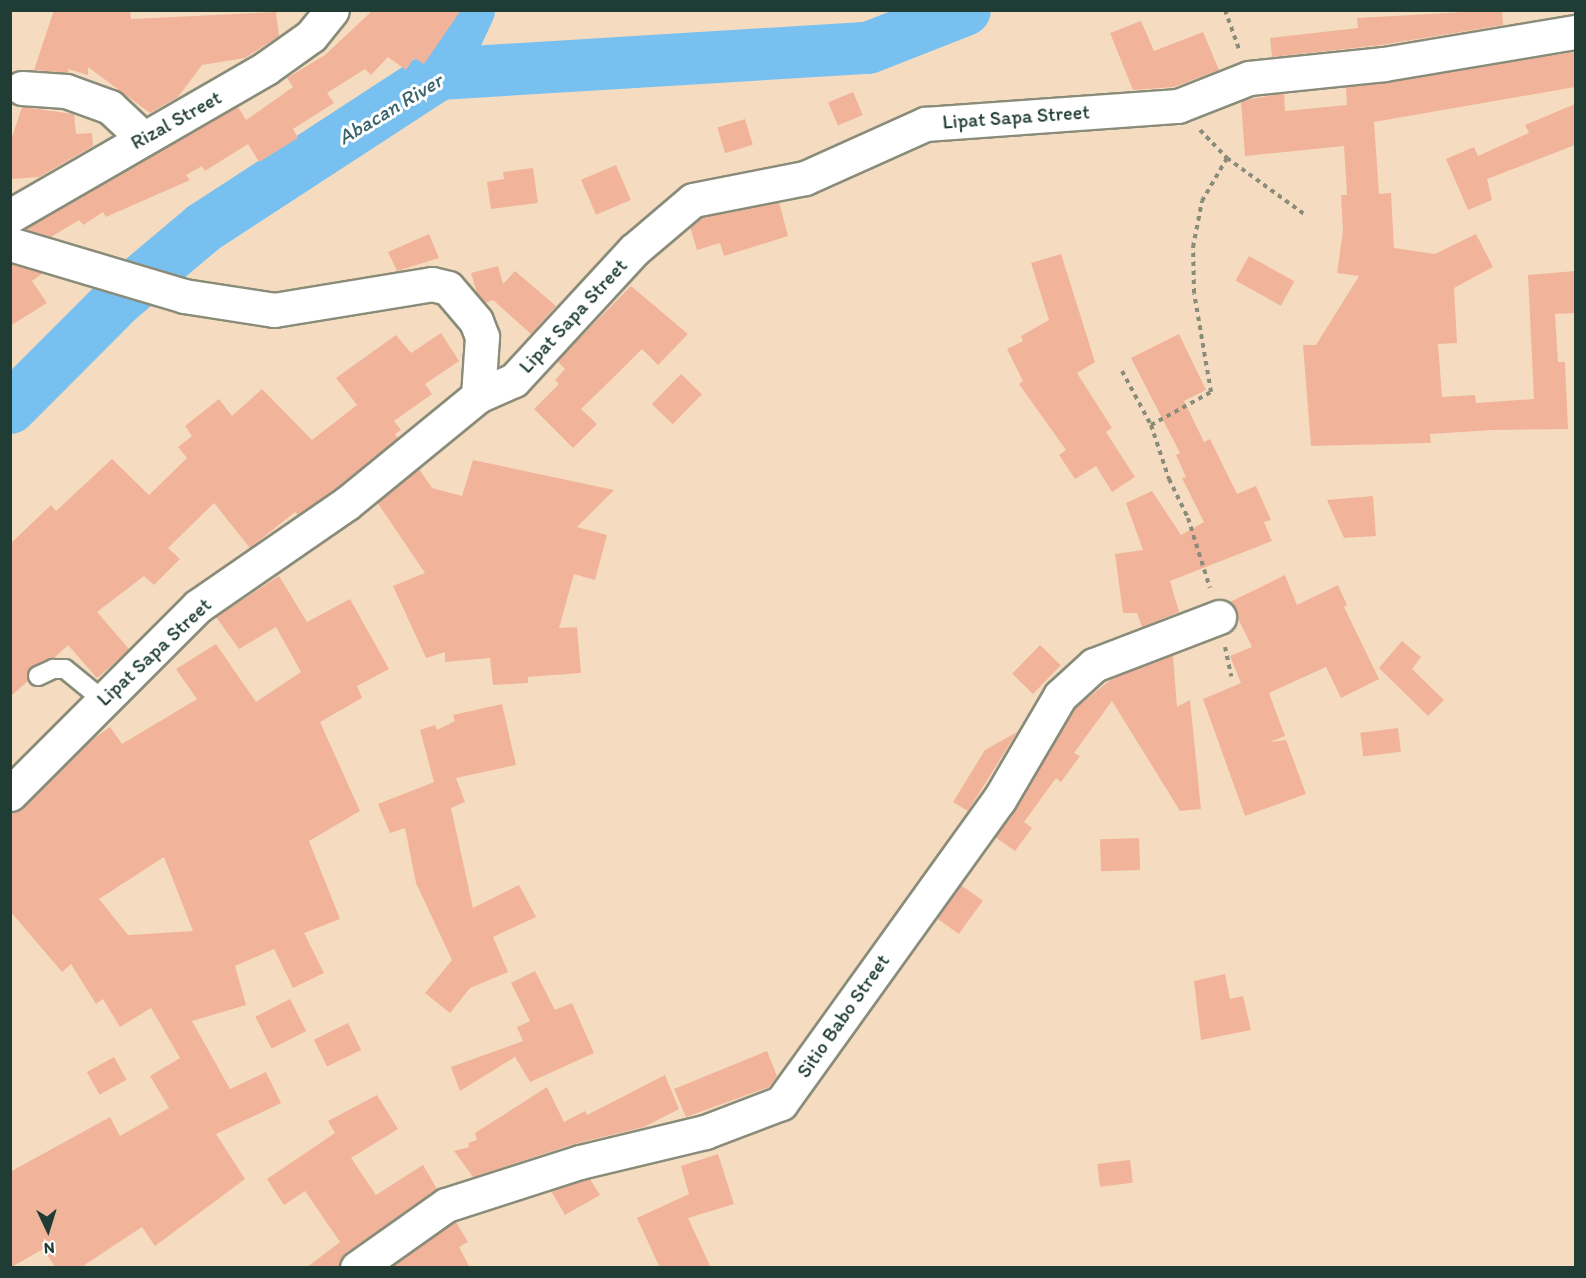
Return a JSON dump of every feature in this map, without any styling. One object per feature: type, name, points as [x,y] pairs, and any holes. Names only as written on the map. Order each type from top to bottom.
[{"type":"street","name":"Rizal Street","points":[[10,216],[266,68],[311,36],[332,10]]},
{"type":"street","name":"Lipat Sapa Street","points":[[10,794],[198,606],[346,504],[478,396],[514,380],[634,250],[693,200],[805,178],[925,124],[1178,106],[1245,65],[1384,64],[1575,32]]},
{"type":"street","points":[[22,88],[66,91],[110,107],[143,138]]},
{"type":"street","points":[[10,244],[79,267],[184,296],[274,310],[432,284],[448,288],[476,321],[482,337],[478,396]]},
{"type":"street","name":"Sitio Babo Street","points":[[357,1268],[446,1205],[580,1161],[705,1132],[781,1103],[999,800],[1060,696],[1094,664],[1219,617]]},
{"type":"lane","points":[[38,676],[53,669],[65,669],[103,700]]},
{"type":"path","points":[[1226,10],[1245,65]]},
{"type":"path","points":[[1178,106],[1227,158],[1304,214]]},
{"type":"path","points":[[1151,425],[1212,392],[1194,293],[1193,247],[1202,201],[1227,158]]},
{"type":"path","points":[[1122,371],[1151,425],[1169,479],[1188,518],[1219,617],[1231,676]]},
{"type":"building","points":[[54,10],[130,10],[131,19],[276,12],[279,36],[245,58],[202,65],[178,97],[150,113],[88,67],[88,75],[68,69],[69,73],[34,70]]},
{"type":"building","points":[[373,10],[461,10],[424,64],[414,58],[406,70],[388,57],[371,75],[365,69],[327,93],[334,103],[293,129],[298,138],[259,162],[248,144],[205,171],[202,166],[186,175],[190,180],[106,217],[103,212],[83,225],[79,220],[51,237],[25,229],[238,107],[246,120],[293,87],[287,78],[325,55]]},
{"type":"building","points":[[1502,10],[1503,25],[1381,45],[1272,57],[1270,38],[1358,28],[1357,18]]},
{"type":"building","points":[[1141,21],[1154,51],[1203,32],[1219,70],[1174,87],[1133,90],[1110,33]]},
{"type":"building","points":[[1575,52],[1575,87],[1374,122],[1379,194],[1391,193],[1394,248],[1435,254],[1476,234],[1493,267],[1454,288],[1457,343],[1438,344],[1442,397],[1475,395],[1476,403],[1534,399],[1528,275],[1575,271],[1575,313],[1555,314],[1558,362],[1565,362],[1568,429],[1430,434],[1431,443],[1311,446],[1303,345],[1316,345],[1359,276],[1337,273],[1343,231],[1341,195],[1347,195],[1344,146],[1245,156],[1241,101],[1284,93],[1285,111],[1347,105],[1346,87]]},
{"type":"building","points":[[853,92],[863,115],[838,126],[828,103]]},
{"type":"building","points":[[1575,104],[1575,145],[1487,179],[1492,200],[1468,210],[1446,159],[1474,147],[1478,156],[1529,133],[1525,125]]},
{"type":"building","points":[[22,107],[74,114],[76,134],[92,133],[93,146],[39,177],[10,179],[10,143]]},
{"type":"building","points":[[745,119],[753,145],[725,153],[717,127]]},
{"type":"building","points":[[616,165],[631,200],[596,215],[581,180]]},
{"type":"building","points":[[533,168],[538,203],[491,209],[487,182],[504,179],[503,172]]},
{"type":"building","points":[[779,202],[788,236],[724,256],[720,243],[697,250],[690,227],[701,217]]},
{"type":"building","points":[[429,234],[439,258],[397,271],[388,252]]},
{"type":"building","points":[[1061,254],[1095,362],[1077,373],[1112,428],[1106,432],[1135,477],[1112,492],[1096,466],[1075,479],[1059,455],[1066,450],[1019,384],[1023,381],[1007,349],[1023,341],[1021,336],[1049,320],[1031,263]]},
{"type":"building","points":[[1249,256],[1294,281],[1281,306],[1235,280]]},
{"type":"building","points":[[10,264],[43,273],[32,281],[47,303],[10,326]]},
{"type":"building","points":[[498,266],[503,284],[515,271],[556,306],[531,334],[493,300],[485,303],[477,293],[471,273]]},
{"type":"building","points":[[631,286],[688,334],[658,365],[642,349],[581,409],[597,424],[573,448],[534,409],[559,384],[555,380],[565,369],[557,361]]},
{"type":"building","points":[[441,333],[459,361],[425,384],[432,394],[394,421],[401,430],[395,434],[398,438],[335,489],[298,515],[295,512],[250,548],[214,503],[168,548],[180,559],[154,585],[144,576],[97,612],[129,649],[97,678],[68,645],[54,658],[29,669],[28,681],[10,697],[10,544],[51,505],[56,511],[112,459],[149,495],[187,458],[178,447],[192,436],[185,426],[219,399],[232,416],[262,389],[312,440],[357,405],[336,378],[396,335],[411,353]]},
{"type":"building","points":[[1179,334],[1206,390],[1184,401],[1204,442],[1210,439],[1237,494],[1256,486],[1271,520],[1264,522],[1272,541],[1170,581],[1179,612],[1142,627],[1137,613],[1123,613],[1115,554],[1143,550],[1126,503],[1152,491],[1181,535],[1204,522],[1182,478],[1186,477],[1176,455],[1180,453],[1131,358]]},
{"type":"building","points":[[681,374],[702,394],[673,424],[652,404]]},
{"type":"building","points":[[473,460],[614,490],[577,527],[607,535],[595,580],[574,574],[559,628],[577,627],[581,673],[528,677],[528,683],[493,685],[490,658],[445,662],[445,652],[426,658],[393,586],[425,573],[377,502],[419,469],[432,488],[462,496]]},
{"type":"building","points":[[1373,496],[1376,536],[1344,538],[1327,500]]},
{"type":"building","points":[[1285,575],[1297,605],[1338,585],[1347,605],[1344,607],[1379,679],[1341,698],[1326,667],[1269,693],[1285,736],[1270,742],[1286,740],[1306,794],[1245,816],[1203,699],[1241,683],[1230,656],[1252,647],[1230,602]]},
{"type":"building","points":[[279,576],[307,622],[350,599],[389,669],[357,686],[362,698],[320,722],[360,811],[309,841],[340,919],[304,933],[324,973],[293,988],[274,949],[235,966],[246,1005],[192,1021],[230,1089],[266,1072],[281,1103],[216,1134],[245,1179],[155,1246],[142,1227],[80,1268],[56,1268],[43,1249],[10,1268],[10,1172],[110,1117],[120,1136],[169,1108],[150,1076],[180,1058],[151,1008],[120,1027],[103,999],[96,1004],[71,964],[62,972],[10,911],[10,812],[23,807],[90,741],[110,727],[122,744],[197,699],[176,669],[216,644],[256,702],[301,672],[276,627],[239,649],[216,617]],"holes":[[[164,857],[193,931],[128,935],[99,899]]]},
{"type":"building","points":[[1402,641],[1421,657],[1412,669],[1444,700],[1428,716],[1379,668]]},
{"type":"building","points":[[1040,645],[1061,665],[1033,694],[1012,674]]},
{"type":"building","points":[[1173,655],[1177,707],[1190,700],[1201,809],[1180,811],[1112,701],[1074,753],[1080,756],[1061,782],[1056,778],[1024,822],[1032,828],[1015,851],[995,837],[1075,708],[1113,678]]},
{"type":"building","points":[[502,704],[516,765],[456,778],[465,802],[451,808],[473,908],[519,885],[536,917],[493,937],[508,972],[470,988],[450,1013],[425,993],[452,960],[416,883],[405,828],[390,833],[378,804],[434,782],[420,730],[435,725],[437,730],[455,721],[453,715]]},
{"type":"building","points":[[1398,728],[1401,752],[1363,756],[1360,733]]},
{"type":"building","points":[[1017,732],[968,811],[953,802],[985,750]]},
{"type":"building","points":[[1139,838],[1140,870],[1101,871],[1100,839]]},
{"type":"building","points":[[961,885],[983,901],[959,934],[937,918]]},
{"type":"building","points":[[535,971],[555,1010],[572,1003],[594,1053],[530,1082],[515,1057],[460,1091],[451,1067],[523,1041],[517,1027],[530,1021],[511,983]]},
{"type":"building","points":[[1225,974],[1230,999],[1243,996],[1251,1030],[1201,1040],[1194,981]]},
{"type":"building","points":[[290,999],[306,1031],[272,1049],[255,1017]]},
{"type":"building","points":[[348,1023],[361,1050],[327,1067],[314,1040]]},
{"type":"building","points":[[767,1051],[777,1076],[769,1087],[686,1117],[674,1089]]},
{"type":"building","points":[[114,1057],[127,1080],[99,1095],[87,1072]]},
{"type":"building","points":[[665,1075],[679,1109],[644,1127],[574,1144],[473,1177],[454,1151],[469,1147],[468,1143],[477,1140],[475,1133],[547,1087],[564,1122],[585,1111],[587,1115]]},
{"type":"building","points":[[377,1095],[398,1129],[351,1158],[376,1195],[423,1165],[437,1189],[346,1253],[339,1268],[306,1268],[340,1242],[305,1191],[284,1205],[267,1179],[335,1133],[328,1121]]},
{"type":"building","points":[[718,1154],[734,1204],[688,1218],[711,1268],[660,1268],[637,1218],[689,1194],[681,1166]]},
{"type":"building","points":[[1130,1160],[1133,1183],[1100,1187],[1097,1164]]},
{"type":"building","points":[[590,1179],[600,1195],[565,1215],[551,1191]]},
{"type":"building","points":[[456,1222],[468,1242],[459,1247],[470,1268],[390,1268]]},
{"type":"waterway","points":[[439,74],[469,10]]},
{"type":"waterway","name":"Abacan River","points":[[10,408],[120,298],[203,228],[439,74],[868,48],[965,10]]}]
